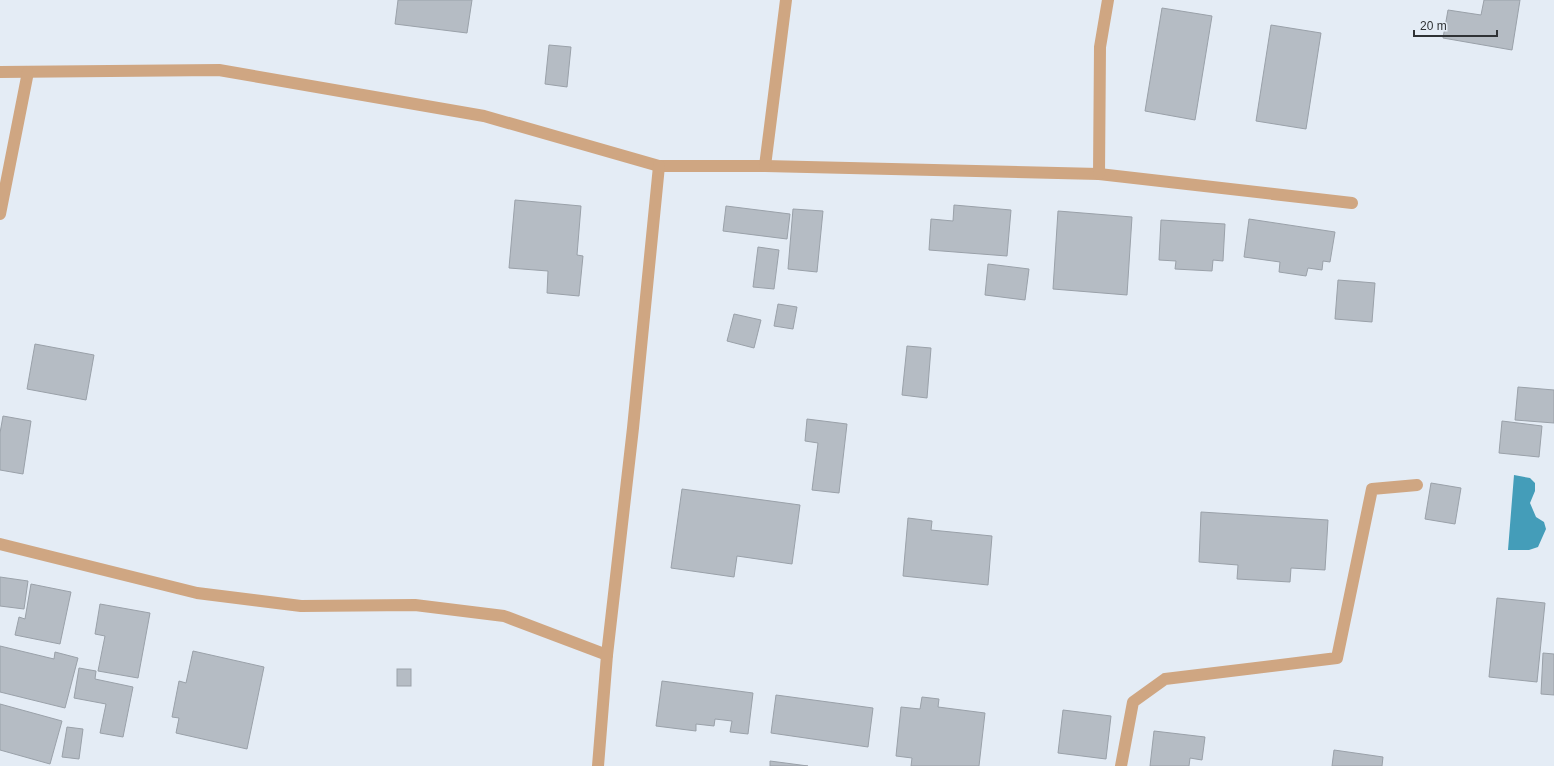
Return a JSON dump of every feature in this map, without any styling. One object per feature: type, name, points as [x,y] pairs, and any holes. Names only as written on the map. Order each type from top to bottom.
[{"type":"street","points":[[765,166],[786,0]]},
{"type":"street","points":[[1099,174],[1100,48],[1108,0]]},
{"type":"street","points":[[0,72],[219,70],[484,116],[659,166],[765,166],[1099,174],[1352,203]]},
{"type":"street","points":[[0,214],[28,72]]},
{"type":"street","points":[[598,766],[607,655],[659,166]]},
{"type":"street","points":[[1121,766],[1133,702],[1165,679],[1337,658],[1372,489],[1418,485]]},
{"type":"street","points":[[0,544],[197,593],[301,606],[416,605],[504,616],[607,655]]},
{"type":"water","points":[[1514,475],[1530,478],[1535,483],[1535,491],[1530,503],[1536,517],[1544,522],[1546,529],[1538,547],[1529,550],[1508,550]]},
{"type":"building","points":[[398,0],[472,0],[467,33],[395,24]]},
{"type":"building","points":[[1484,0],[1520,0],[1512,50],[1443,38],[1448,10],[1481,15]]},
{"type":"building","points":[[1162,8],[1212,16],[1195,120],[1145,111]]},
{"type":"building","points":[[1271,25],[1321,33],[1306,129],[1256,121]]},
{"type":"building","points":[[549,45],[571,47],[567,87],[545,84]]},
{"type":"building","points":[[515,200],[581,206],[577,255],[583,256],[579,296],[547,293],[548,271],[509,268]]},
{"type":"building","points":[[954,205],[1011,210],[1007,256],[929,250],[931,219],[953,221]]},
{"type":"building","points":[[726,206],[790,214],[787,239],[723,231]]},
{"type":"building","points":[[793,209],[823,211],[817,272],[788,269]]},
{"type":"building","points":[[1058,211],[1132,217],[1127,295],[1053,289]]},
{"type":"building","points":[[1249,219],[1335,232],[1330,262],[1323,261],[1322,270],[1308,268],[1306,276],[1279,272],[1280,262],[1244,257]]},
{"type":"building","points":[[1161,220],[1225,224],[1223,261],[1213,260],[1212,271],[1175,269],[1176,261],[1159,260]]},
{"type":"building","points":[[758,247],[779,250],[774,289],[753,287]]},
{"type":"building","points":[[988,264],[1029,269],[1025,300],[985,295]]},
{"type":"building","points":[[1338,280],[1375,283],[1372,322],[1335,319]]},
{"type":"building","points":[[778,304],[797,307],[793,329],[774,326]]},
{"type":"building","points":[[734,314],[761,320],[754,348],[727,341]]},
{"type":"building","points":[[35,344],[94,355],[86,400],[27,389]]},
{"type":"building","points":[[907,346],[931,348],[927,398],[902,395]]},
{"type":"building","points":[[1518,387],[1554,390],[1554,423],[1515,420]]},
{"type":"building","points":[[3,416],[31,421],[23,474],[0,470],[0,433]]},
{"type":"building","points":[[807,419],[847,424],[839,493],[812,490],[818,443],[805,441]]},
{"type":"building","points":[[1502,421],[1542,426],[1539,457],[1499,453]]},
{"type":"building","points":[[1431,483],[1461,488],[1455,524],[1425,519]]},
{"type":"building","points":[[682,489],[800,505],[792,564],[737,556],[734,577],[671,568]]},
{"type":"building","points":[[1201,512],[1328,520],[1325,570],[1291,568],[1290,582],[1237,579],[1238,565],[1199,562]]},
{"type":"building","points":[[908,518],[932,521],[931,530],[992,536],[988,585],[903,576]]},
{"type":"building","points":[[0,577],[28,581],[24,609],[0,606]]},
{"type":"building","points":[[31,584],[71,592],[60,644],[15,635],[19,617],[25,619]]},
{"type":"building","points":[[1497,598],[1545,603],[1537,682],[1489,677]]},
{"type":"building","points":[[100,604],[150,613],[138,678],[98,671],[105,636],[95,634]]},
{"type":"building","points":[[0,646],[54,659],[55,652],[78,658],[65,708],[0,692]]},
{"type":"building","points":[[193,651],[264,667],[247,749],[176,733],[179,718],[172,717],[179,681],[186,683]]},
{"type":"building","points":[[1543,653],[1554,654],[1554,695],[1541,694]]},
{"type":"building","points":[[79,668],[96,671],[95,679],[133,687],[123,737],[100,733],[106,704],[74,698]]},
{"type":"building","points":[[397,669],[411,669],[411,686],[397,686]]},
{"type":"building","points":[[662,681],[753,693],[748,734],[730,732],[732,721],[715,719],[714,726],[696,724],[696,731],[656,726]]},
{"type":"building","points":[[776,695],[873,708],[868,747],[771,733]]},
{"type":"building","points":[[922,697],[939,699],[938,707],[985,713],[979,766],[911,766],[912,758],[896,756],[901,707],[920,709]]},
{"type":"building","points":[[0,704],[62,721],[50,764],[0,750]]},
{"type":"building","points":[[1063,710],[1111,716],[1106,759],[1058,753]]},
{"type":"building","points":[[67,727],[83,729],[79,759],[62,757]]},
{"type":"building","points":[[1154,731],[1205,737],[1202,760],[1190,758],[1189,766],[1150,766]]},
{"type":"building","points":[[1334,750],[1383,757],[1382,766],[1332,766]]},
{"type":"building","points":[[770,761],[808,766],[770,766]]}]
